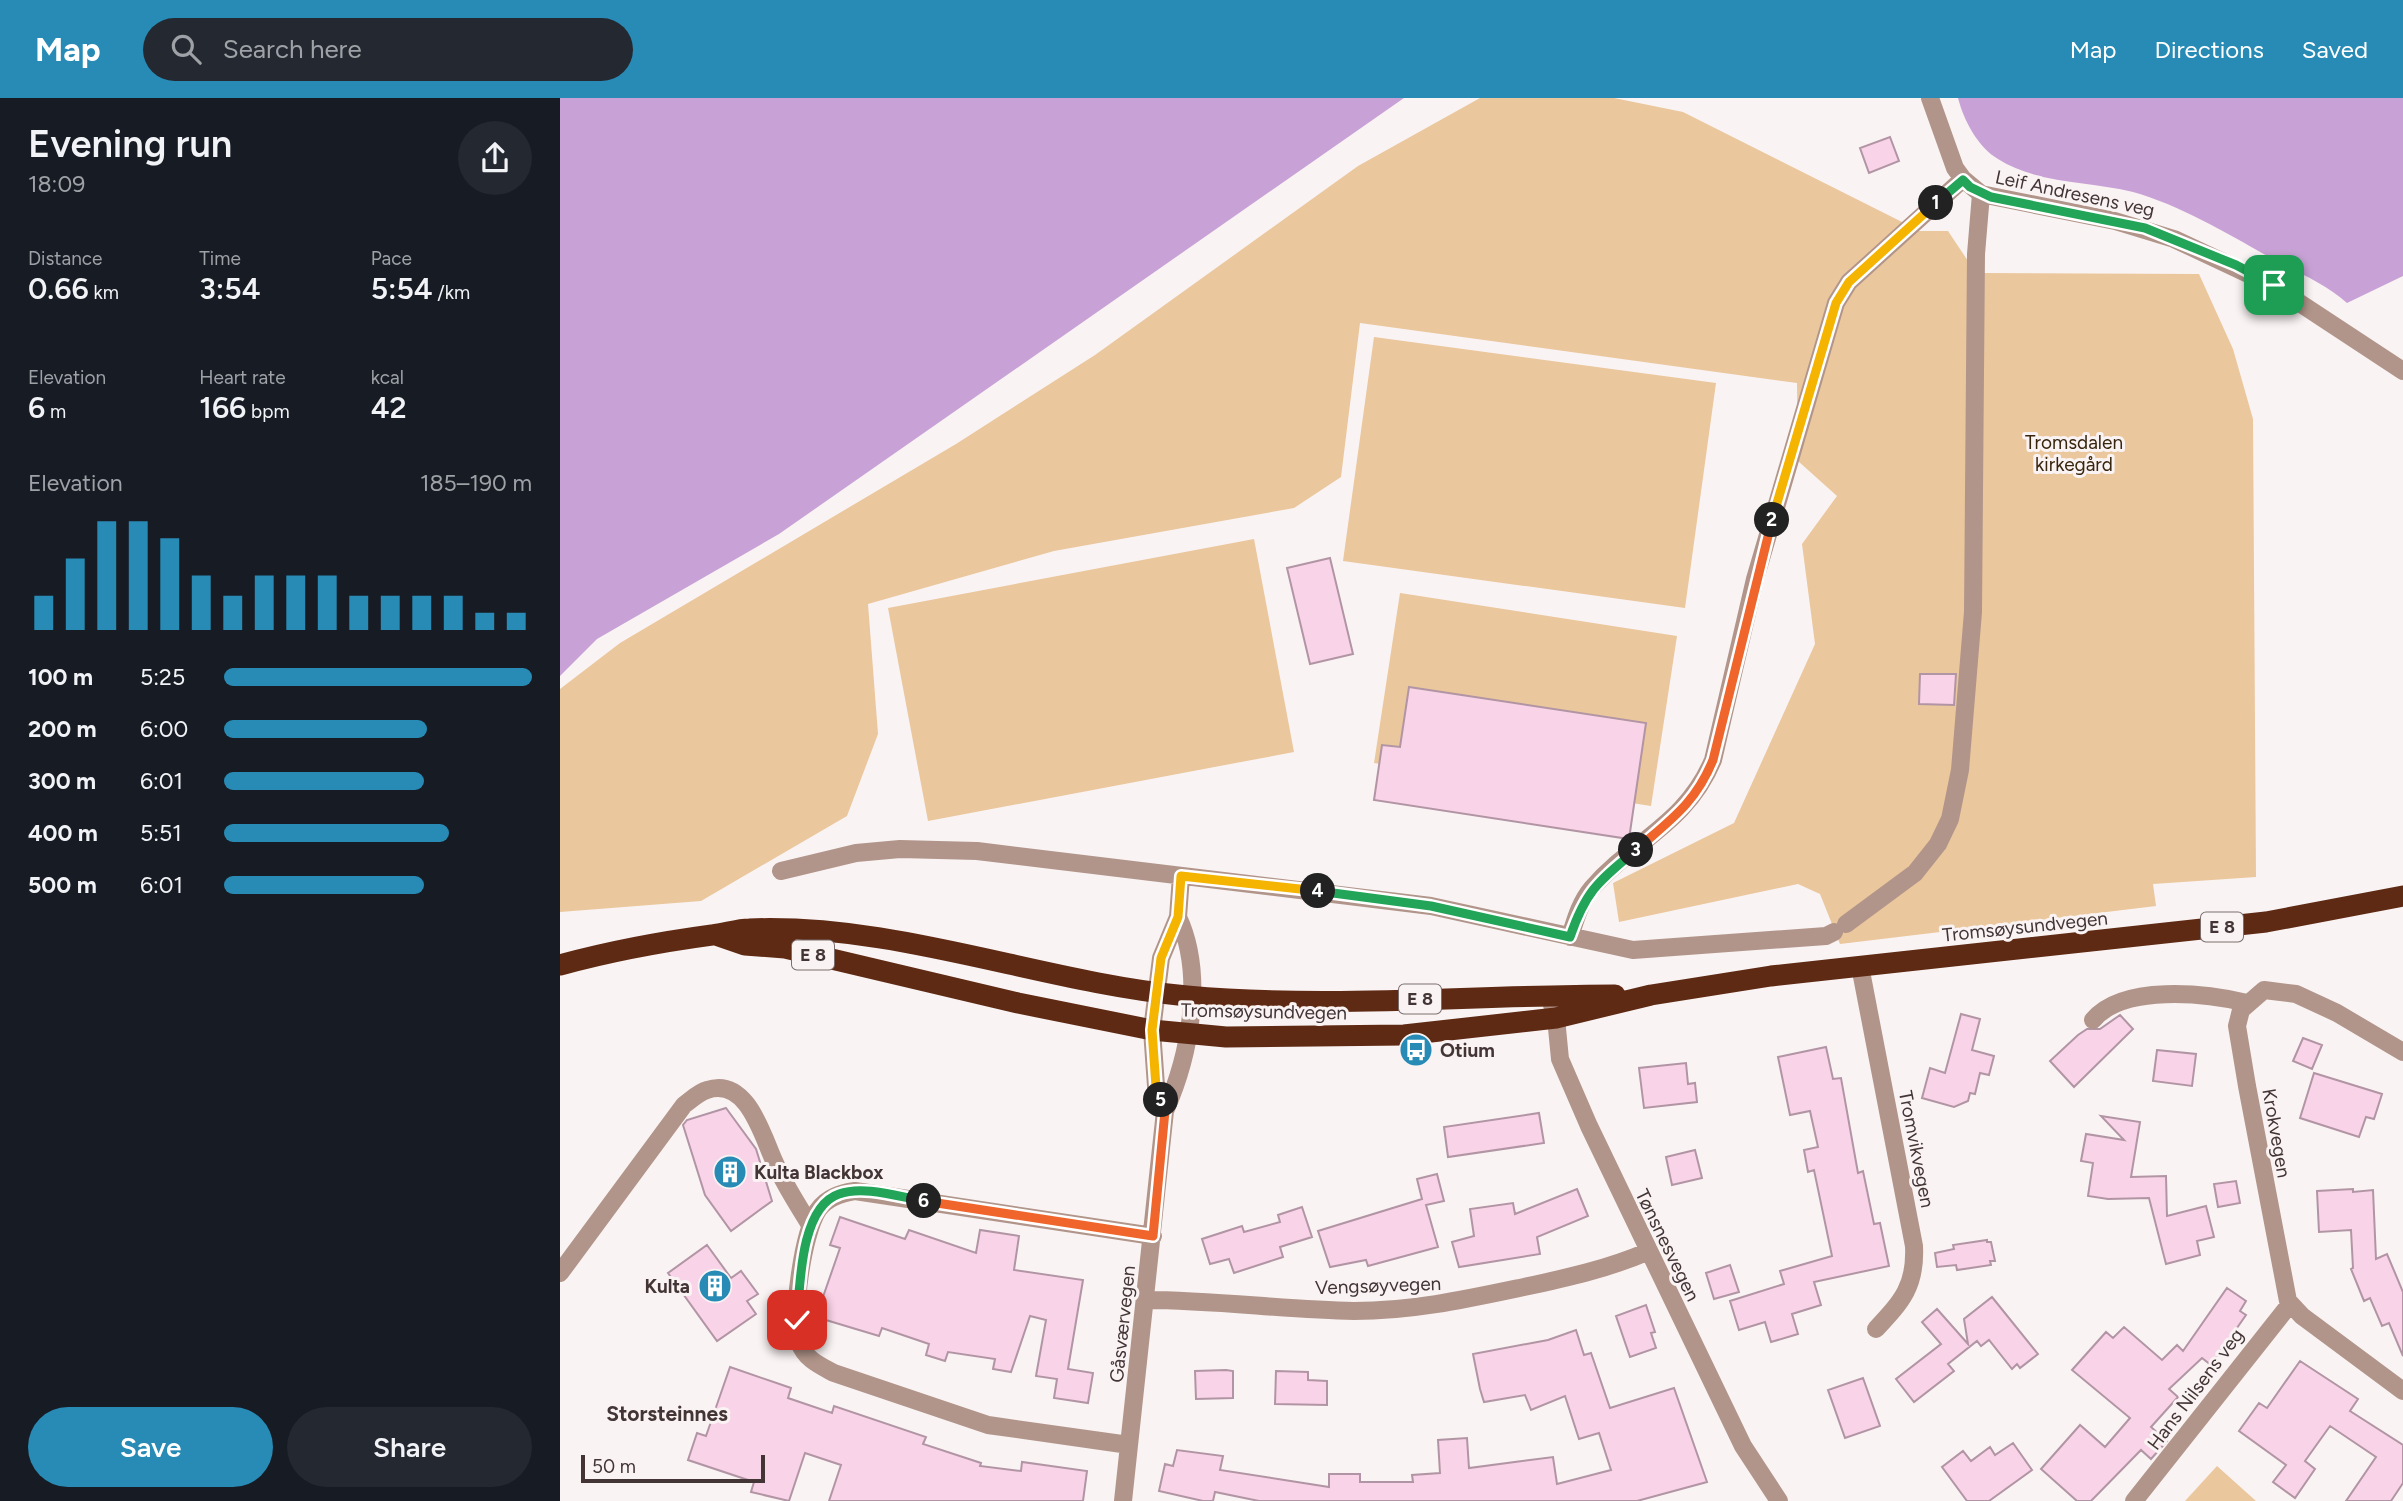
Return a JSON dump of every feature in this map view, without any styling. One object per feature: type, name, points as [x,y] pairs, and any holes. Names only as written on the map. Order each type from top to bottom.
[{"type":"highway","name":"Tromsøysundvegen","points":[[716,935],[745,945],[785,948],[1018,1003],[1152,1030],[1253,1037],[1404,1035],[1556,1018],[1651,995],[1771,976],[2266,922],[2403,896]]},
{"type":"highway","name":"Tromsøysundvegen","points":[[560,965],[657,941],[745,929],[777,929],[877,937],[1115,988],[1190,996],[1372,1001],[1549,995],[1651,995]]},
{"type":"street","name":"Leif Andresens veg","points":[[1930,98],[1940,131],[1963,180],[1981,194],[2125,224],[2174,239],[2274,285],[2403,371]]},
{"type":"street","points":[[1570,937],[1580,907],[1591,888],[1687,806],[1702,786],[1713,760],[1755,579],[1836,303],[1849,282],[1963,180]]},
{"type":"street","points":[[781,872],[856,853],[941,849],[1431,906],[1633,950],[1835,931],[1915,873],[1938,844],[1950,819],[1960,770],[1973,612],[1976,254],[1981,194]]},
{"type":"street","points":[[1178,917],[1181,876]]},
{"type":"street","name":"Gåsværvegen","points":[[1165,1111],[1156,1087],[1152,1030],[1163,949],[1178,917]]},
{"type":"street","name":"Gåsværvegen","points":[[1123,1501],[1165,1111],[1183,1067],[1188,1034],[1190,996],[1186,935],[1178,917]]},
{"type":"street","name":"Tromvikvegen","points":[[1860,966],[1914,1246],[1914,1268],[1907,1294],[1876,1329]]},
{"type":"street","points":[[2093,1020],[2113,1003],[2147,996],[2202,996],[2246,1003],[2264,990],[2296,994],[2337,1013],[2403,1052]]},
{"type":"street","name":"Tønsnesvegen","points":[[1549,995],[1556,1018],[1560,1059],[1647,1252],[1743,1446],[1779,1501]]},
{"type":"street","name":"Krokvegen","points":[[2246,1003],[2237,1026],[2283,1281],[2290,1304]]},
{"type":"street","points":[[560,1273],[684,1105],[708,1089],[725,1090],[740,1098],[756,1117],[775,1165],[810,1225]]},
{"type":"street","points":[[1129,1445],[988,1425],[834,1373],[810,1361],[799,1343],[797,1320],[810,1225],[819,1208],[837,1194],[855,1191],[1153,1236]]},
{"type":"street","name":"Vengsøyvegen","points":[[1146,1300],[1200,1300],[1332,1310],[1407,1308],[1460,1301],[1579,1275],[1647,1252]]},
{"type":"street","points":[[2290,1304],[2403,1391]]},
{"type":"street","name":"Hans Nilsens veg","points":[[2134,1501],[2290,1304]]},
{"type":"green space","name":"Tromsdalen kirkegård","points":[[1480,98],[1614,98],[1683,112],[1920,231],[1948,231],[1976,273],[2199,274],[2233,349],[2253,419],[2256,877],[2153,884],[2156,906],[1840,944],[1820,894],[1798,884],[1619,922],[1613,883],[1734,823],[1815,644],[1802,544],[1837,496],[1798,461],[1797,383],[1360,323],[1341,477],[1294,508],[1054,551],[868,604],[878,734],[847,816],[701,901],[560,912],[560,689],[620,643],[956,444],[1095,355],[1358,166]]},
{"type":"green space","points":[[1374,337],[1716,383],[1685,608],[1343,561]]},
{"type":"green space","points":[[1254,539],[1294,752],[928,821],[888,608]]},
{"type":"green space","points":[[1400,593],[1677,636],[1651,806],[1374,763]]},
{"type":"green space","points":[[2217,1466],[2256,1501],[2185,1501]]},
{"type":"shaded area","points":[[560,98],[1404,98],[779,534],[597,639],[560,676]]},
{"type":"shaded area","points":[[1958,98],[2403,98],[2403,276],[2347,303],[2314,280],[2170,205],[2133,192],[2046,178],[2013,167],[1984,148],[1968,124]]},
{"type":"building","points":[[1890,137],[1899,161],[1869,173],[1860,148]]},
{"type":"building","points":[[1330,558],[1353,654],[1310,664],[1287,568]]},
{"type":"building","points":[[1920,674],[1956,674],[1954,705],[1919,704]]},
{"type":"building","points":[[1409,687],[1646,723],[1629,839],[1374,800],[1382,745],[1400,747]]},
{"type":"building","points":[[1961,1014],[1980,1019],[1972,1050],[1994,1056],[1989,1075],[1980,1073],[1975,1094],[1970,1093],[1968,1101],[1954,1107],[1922,1098],[1930,1068],[1945,1073]]},
{"type":"building","points":[[2120,1015],[2133,1029],[2074,1087],[2050,1061],[2087,1029],[2100,1029]]},
{"type":"building","points":[[2303,1038],[2322,1045],[2312,1069],[2293,1061]]},
{"type":"building","points":[[1826,1047],[1833,1079],[1841,1078],[1858,1173],[1863,1171],[1874,1224],[1880,1223],[1889,1266],[1814,1282],[1821,1305],[1792,1314],[1798,1334],[1771,1342],[1765,1322],[1739,1330],[1730,1301],[1784,1284],[1780,1271],[1832,1256],[1814,1170],[1808,1172],[1804,1150],[1818,1147],[1810,1111],[1790,1115],[1778,1057]]},
{"type":"building","points":[[2157,1050],[2196,1054],[2192,1086],[2153,1081]]},
{"type":"building","points":[[1686,1063],[1688,1084],[1695,1083],[1697,1102],[1644,1108],[1639,1068]]},
{"type":"building","points":[[2314,1073],[2382,1094],[2374,1119],[2366,1117],[2359,1137],[2300,1118]]},
{"type":"building","name":"Kulta Blackbox","points":[[726,1108],[756,1149],[772,1201],[731,1231],[705,1195],[683,1125],[687,1120]]},
{"type":"building","points":[[1539,1113],[1544,1143],[1448,1157],[1444,1127]]},
{"type":"building","points":[[2101,1116],[2140,1122],[2131,1177],[2166,1176],[2167,1216],[2206,1206],[2214,1237],[2197,1241],[2200,1255],[2166,1264],[2149,1198],[2108,1199],[2088,1196],[2093,1163],[2081,1161],[2086,1134],[2124,1140]]},
{"type":"building","points":[[1695,1150],[1702,1178],[1672,1185],[1666,1157]]},
{"type":"building","points":[[1437,1174],[1444,1201],[1426,1205],[1438,1247],[1368,1266],[1366,1260],[1330,1267],[1318,1231],[1422,1199],[1417,1179]]},
{"type":"building","points":[[2236,1181],[2240,1203],[2218,1207],[2214,1184]]},
{"type":"building","points":[[1577,1189],[1588,1216],[1537,1237],[1540,1254],[1459,1267],[1452,1242],[1474,1236],[1470,1209],[1513,1203],[1515,1214]]},
{"type":"building","points":[[2353,1189],[2353,1192],[2373,1190],[2376,1259],[2387,1254],[2403,1292],[2403,1356],[2389,1323],[2382,1326],[2370,1298],[2364,1301],[2351,1269],[2351,1230],[2319,1232],[2317,1191]]},
{"type":"building","points":[[1302,1207],[1312,1237],[1280,1247],[1283,1257],[1234,1273],[1229,1259],[1210,1264],[1202,1239],[1242,1226],[1244,1232],[1280,1222],[1278,1215]]},
{"type":"building","points":[[840,1217],[905,1239],[909,1230],[976,1253],[980,1230],[1019,1236],[1014,1270],[1083,1280],[1068,1369],[1093,1373],[1088,1403],[1054,1398],[1057,1379],[1036,1376],[1046,1320],[1030,1316],[1011,1372],[993,1369],[995,1359],[948,1352],[945,1361],[926,1355],[929,1344],[882,1328],[879,1336],[816,1317],[840,1248],[830,1245]]},
{"type":"building","points":[[1987,1240],[1991,1242],[1995,1261],[1990,1261],[1991,1265],[1957,1270],[1956,1265],[1937,1267],[1935,1253],[1954,1249],[1953,1245]]},
{"type":"building","name":"Kulta","points":[[707,1245],[731,1278],[741,1271],[758,1294],[747,1301],[756,1314],[717,1341],[668,1273]]},
{"type":"building","points":[[1730,1265],[1739,1292],[1714,1299],[1706,1273]]},
{"type":"building","points":[[2227,1288],[2246,1301],[2240,1311],[2246,1315],[2211,1365],[2202,1358],[2169,1389],[2178,1397],[2151,1427],[2167,1441],[2151,1459],[2141,1450],[2091,1501],[2077,1501],[2041,1469],[2080,1425],[2105,1447],[2130,1418],[2072,1370],[2106,1332],[2113,1338],[2124,1327],[2162,1360],[2177,1345],[2183,1351]]},
{"type":"building","points":[[1992,1297],[2038,1354],[2020,1368],[2017,1364],[2012,1369],[1989,1340],[1981,1346],[1977,1341],[1948,1364],[1954,1371],[1914,1402],[1896,1379],[1941,1344],[1922,1322],[1937,1309],[1968,1344],[1964,1319]]},
{"type":"building","points":[[1646,1305],[1655,1332],[1651,1333],[1656,1348],[1630,1357],[1616,1316]]},
{"type":"building","points":[[1576,1330],[1584,1355],[1591,1353],[1610,1408],[1674,1388],[1707,1482],[1637,1501],[1259,1501],[1215,1492],[1213,1501],[1203,1501],[1159,1491],[1165,1464],[1173,1466],[1177,1450],[1223,1456],[1220,1470],[1329,1487],[1329,1474],[1360,1474],[1360,1482],[1413,1482],[1412,1475],[1440,1473],[1438,1440],[1467,1438],[1469,1468],[1553,1457],[1557,1484],[1611,1470],[1599,1433],[1579,1439],[1565,1396],[1531,1410],[1525,1395],[1484,1402],[1480,1389],[1473,1354],[1548,1340]]},
{"type":"building","points":[[2300,1361],[2358,1399],[2350,1411],[2403,1445],[2403,1483],[2391,1501],[2346,1501],[2376,1457],[2330,1426],[2305,1461],[2315,1469],[2295,1498],[2273,1482],[2286,1465],[2239,1431],[2259,1403],[2267,1408]]},
{"type":"building","points":[[730,1367],[791,1388],[788,1398],[832,1413],[834,1406],[926,1437],[923,1444],[981,1463],[980,1466],[1021,1471],[1022,1462],[1087,1471],[1083,1501],[829,1501],[841,1465],[805,1453],[789,1501],[751,1492],[754,1482],[688,1460],[697,1433],[706,1436]]},
{"type":"building","points":[[1195,1371],[1233,1371],[1233,1398],[1196,1399]]},
{"type":"building","points":[[1276,1371],[1308,1372],[1308,1380],[1327,1381],[1327,1405],[1275,1404]]},
{"type":"building","points":[[1863,1378],[1880,1426],[1845,1438],[1828,1390]]},
{"type":"building","points":[[2013,1443],[2032,1470],[1989,1501],[1967,1501],[1942,1467],[1963,1451],[1971,1461],[1990,1447],[1995,1455]]},
{"type":"place","name":"Otium","points":[[1416,1050]]},
{"type":"place","name":"Kulta Blackbox","points":[[730,1172]]},
{"type":"place","name":"Kulta","points":[[715,1286]]},
{"type":"district","name":"Storsteinnes","points":[[667,1414]]},
{"type":"route","points":[[797,1320],[810,1225],[819,1208],[837,1194],[868,1192],[1153,1236],[1165,1111],[1156,1087],[1152,1030],[1163,949],[1178,917],[1181,876],[1431,906],[1570,937],[1580,907],[1591,888],[1687,806],[1702,786],[1713,760],[1755,579],[1809,386],[1836,303],[1849,282],[1963,180],[1981,194],[1991,197],[2145,228],[2236,265],[2274,285]]}]
